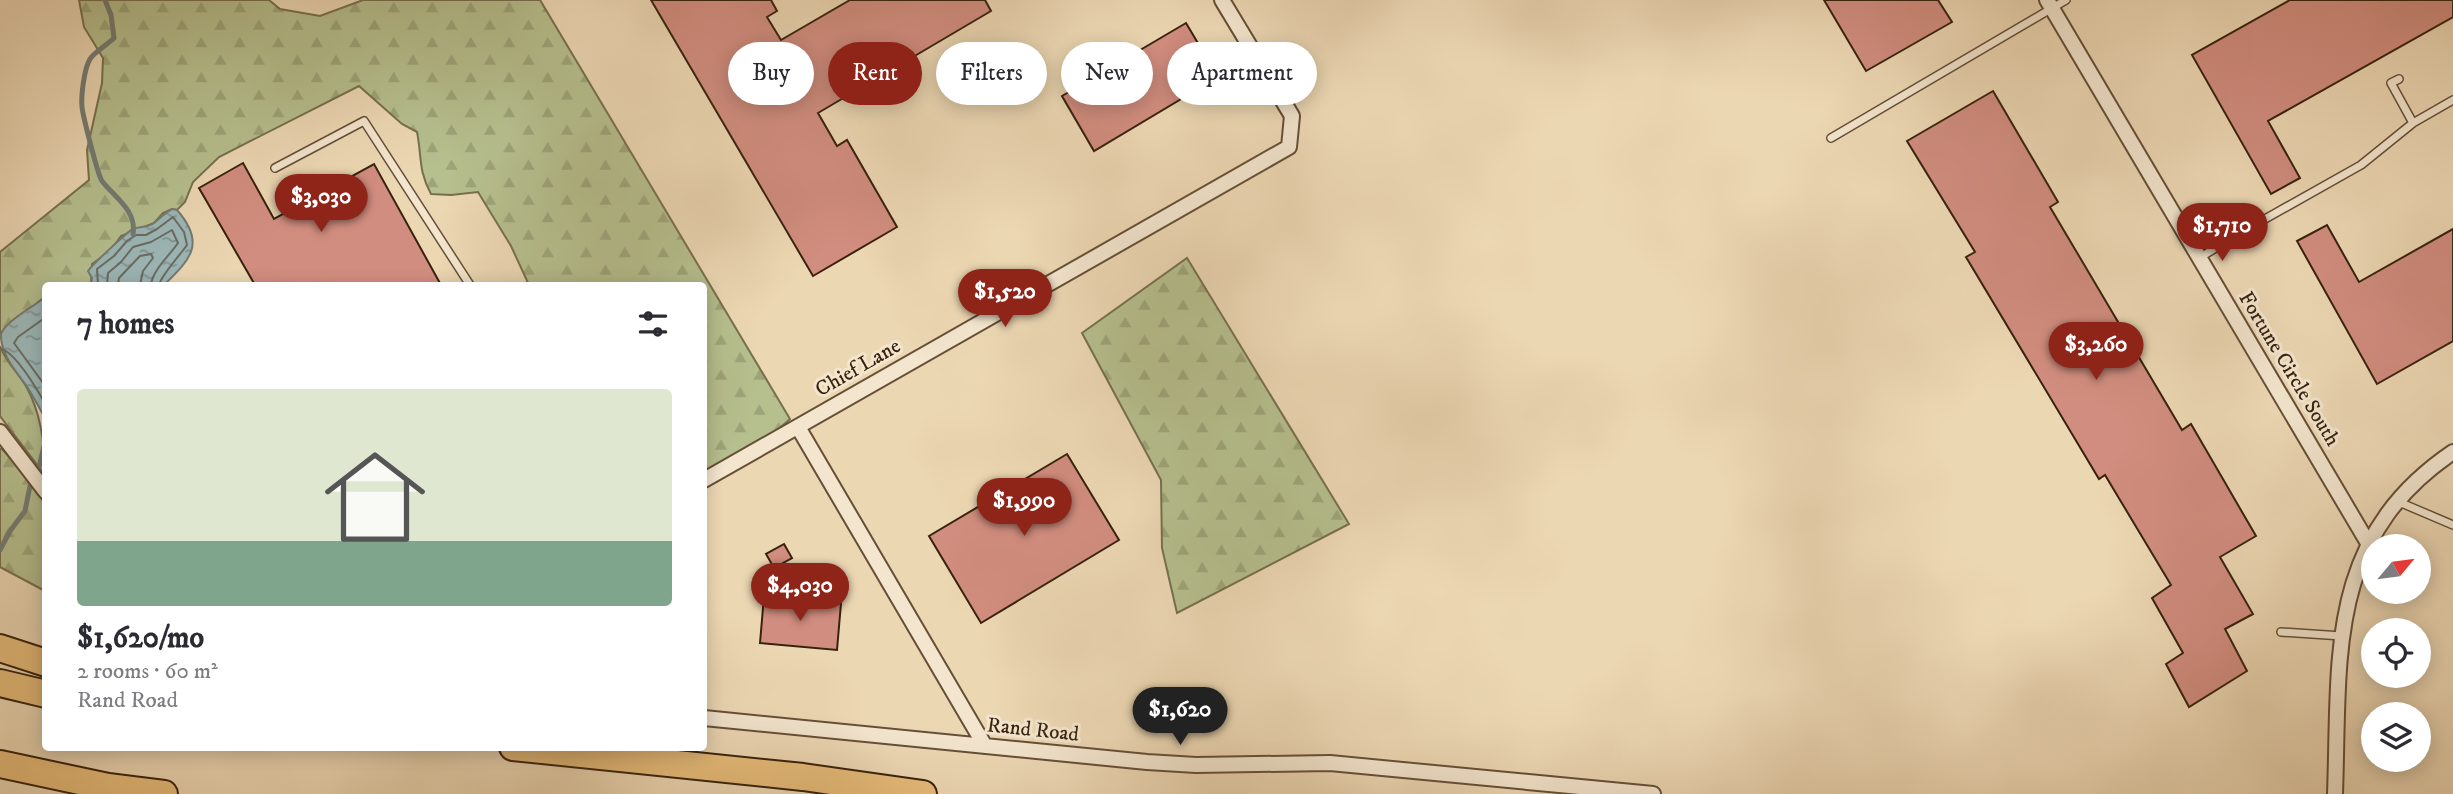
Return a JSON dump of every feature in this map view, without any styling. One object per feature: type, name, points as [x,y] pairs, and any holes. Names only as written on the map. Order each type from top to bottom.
[{"type":"highway","points":[[0,648],[42,662]]},
{"type":"highway","points":[[0,683],[42,693]]},
{"type":"highway","points":[[552,751],[803,777],[923,794]]},
{"type":"highway","points":[[0,764],[108,787],[164,794]]},
{"type":"street","name":"Chief Lane","points":[[707,478],[1289,147],[1292,116],[1222,0]]},
{"type":"street","name":"Fortune Circle South","points":[[2049,4],[2363,534]]},
{"type":"street","points":[[798,426],[985,746]]},
{"type":"street","points":[[0,432],[42,487]]},
{"type":"street","points":[[2374,534],[2408,487],[2453,452]]},
{"type":"street","points":[[2334,794],[2342,636],[2349,597],[2361,563]]},
{"type":"street","name":"Rand Road","points":[[707,718],[1196,765],[1330,764],[1653,794]]},
{"type":"lane","points":[[1831,138],[2049,4],[2066,0]]},
{"type":"lane","points":[[2399,79],[2391,83],[2413,123]]},
{"type":"lane","points":[[2199,258],[2361,165],[2413,123],[2453,100]]},
{"type":"lane","points":[[275,169],[364,121],[468,282]]},
{"type":"lane","points":[[2396,501],[2453,525]]},
{"type":"lane","points":[[2281,632],[2342,636]]},
{"type":"green space","points":[[79,0],[269,0],[280,9],[320,16],[363,0],[540,0],[790,419],[766,440],[707,471],[707,282],[528,282],[511,246],[478,192],[431,194],[422,170],[417,132],[402,124],[359,86],[219,157],[193,182],[185,202],[177,210],[163,213],[154,223],[121,236],[110,251],[92,264],[91,282],[42,282],[42,299],[1,333],[0,339],[0,252],[89,180],[87,150],[102,83],[103,58],[84,27]]},
{"type":"green space","points":[[1187,258],[1349,524],[1177,613],[1162,548],[1161,480],[1082,333]]},
{"type":"green space","points":[[0,346],[27,388],[36,408],[42,436],[42,471],[0,416]]},
{"type":"green space","points":[[2,449],[27,476],[42,499],[42,589],[0,567]]},
{"type":"water","points":[[177,210],[186,222],[193,241],[188,259],[167,282],[91,282],[88,271],[124,236],[133,229],[151,225],[167,212]]},
{"type":"water","points":[[42,300],[42,413],[13,368],[1,341],[1,334],[13,320]]},
{"type":"building","points":[[651,0],[771,0],[777,11],[767,17],[781,40],[850,0],[985,0],[991,11],[922,52],[922,42],[828,42],[828,105],[832,105],[818,113],[837,146],[847,140],[897,227],[813,276]]},
{"type":"building","points":[[1824,0],[1938,0],[1952,22],[1866,71]]},
{"type":"building","points":[[2290,0],[2453,0],[2453,17],[2268,121],[2300,178],[2271,194],[2192,55]]},
{"type":"building","points":[[1186,23],[1197,42],[1167,42],[1167,105],[1171,105],[1094,151],[1067,105],[1153,105],[1153,42]]},
{"type":"building","points":[[1993,91],[2058,202],[2050,207],[2182,430],[2191,424],[2256,536],[2220,557],[2253,614],[2225,629],[2247,671],[2189,707],[2166,664],[2183,653],[2152,598],[2171,585],[2105,475],[2099,479],[1966,257],[1975,252],[1907,141]]},
{"type":"building","points":[[243,163],[274,219],[374,164],[439,282],[253,282],[199,188]]},
{"type":"building","points":[[2327,225],[2359,282],[2453,229],[2453,341],[2377,384],[2297,241]]},
{"type":"building","points":[[1067,454],[1119,540],[981,623],[929,536]]},
{"type":"building","points":[[784,544],[792,558],[774,568],[766,554]]},
{"type":"building","points":[[764,596],[841,603],[837,650],[760,643]]},
{"type":"waterway","points":[[105,0],[111,15],[114,38],[94,54],[88,63],[83,83],[82,107],[100,177],[124,204],[132,218],[133,234]]},
{"type":"waterway","points":[[38,471],[42,454]]},
{"type":"waterway","points":[[0,550],[25,511],[30,486]]}]
